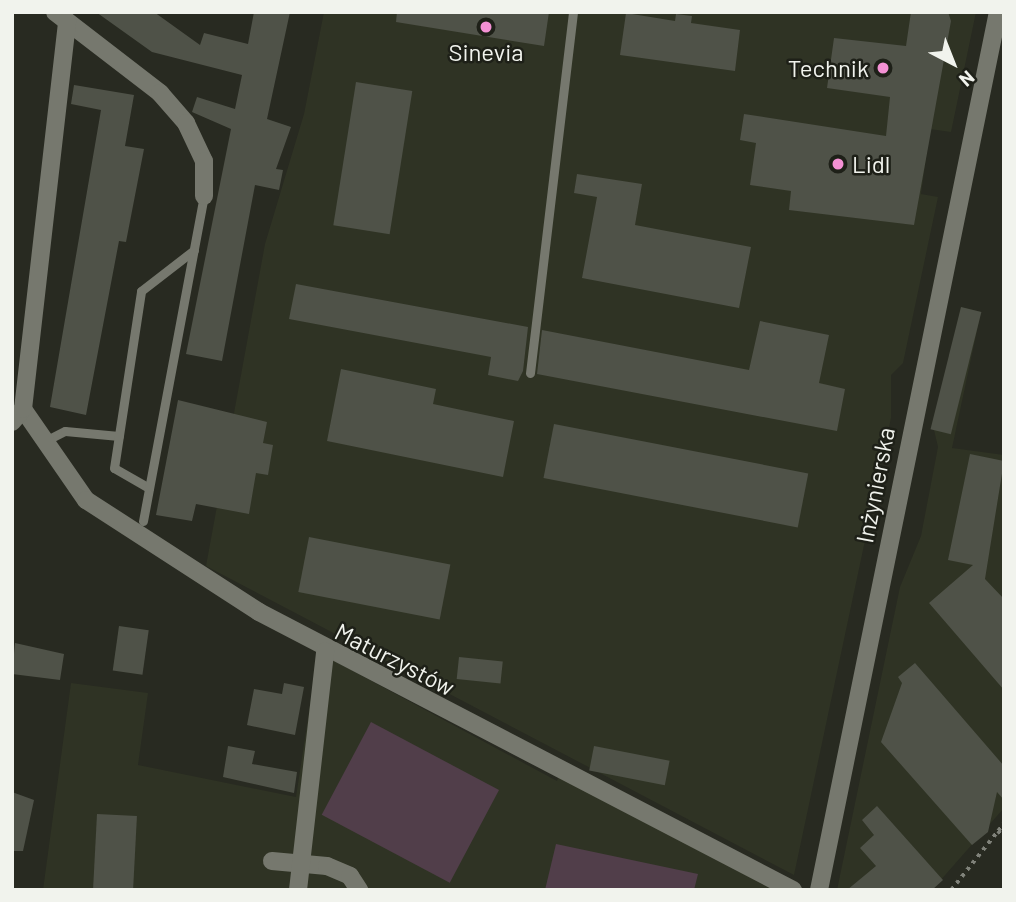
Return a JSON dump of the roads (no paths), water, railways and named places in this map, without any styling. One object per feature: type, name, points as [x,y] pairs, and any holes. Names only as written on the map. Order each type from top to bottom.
[{"type":"street","name":"Inżynierska","points":[[819,890],[961,176],[984,91],[998,12]]},
{"type":"street","points":[[61,17],[160,93],[186,123],[204,160],[204,197]]},
{"type":"street","points":[[18,416],[61,17]]},
{"type":"street","name":"Inżynierska","points":[[984,91],[1004,51]]},
{"type":"street","name":"Maturzystów","points":[[18,416],[45,441],[86,500],[325,652],[793,890]]},
{"type":"street","points":[[298,890],[325,652]]},
{"type":"street","points":[[272,861],[327,866],[350,876],[359,890]]},
{"type":"lane","points":[[530,373],[573,12]]},
{"type":"lane","points":[[143,521],[204,197]]},
{"type":"lane","points":[[149,488],[114,468],[141,291],[194,250]]},
{"type":"lane","points":[[45,441],[65,431],[119,436]]},
{"type":"place","name":"Sinevia","points":[[486,27]]},
{"type":"place","name":"Technik","points":[[883,68]]},
{"type":"place","name":"Lidl","points":[[838,164]]}]
